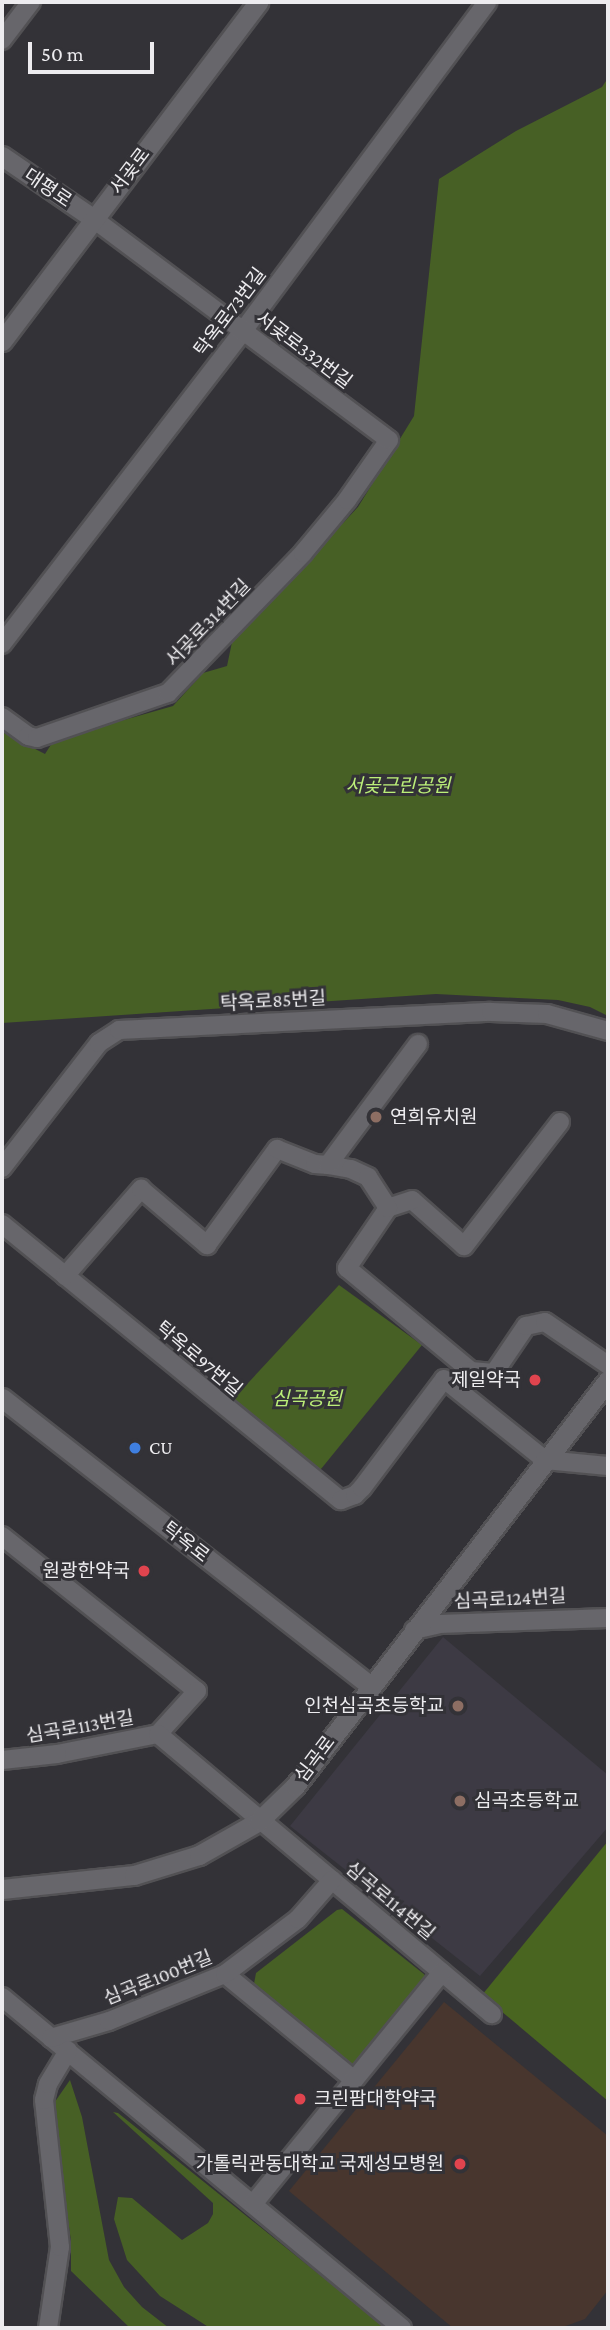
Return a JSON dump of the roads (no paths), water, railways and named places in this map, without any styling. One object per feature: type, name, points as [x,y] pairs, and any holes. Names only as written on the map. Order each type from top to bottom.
[{"type":"street","points":[[2,40],[32,2]]},
{"type":"street","name":"서곶로","points":[[2,341],[258,2]]},
{"type":"street","name":"탁옥로73번길","points":[[2,644],[243,331],[487,2]]},
{"type":"street","name":"대평로","points":[[2,156],[94,219]]},
{"type":"street","name":"서곶로332번길","points":[[94,219],[389,440]]},
{"type":"street","name":"서곶로314번길","points":[[2,717],[28,736],[37,738],[168,693],[303,553],[347,500],[389,440]]},
{"type":"street","name":"탁옥로85번길","points":[[2,1168],[99,1043],[119,1030],[491,1012],[547,1014],[608,1031]]},
{"type":"street","points":[[328,1165],[418,1044]]},
{"type":"street","points":[[560,1122],[464,1247],[412,1200],[388,1208],[347,1268],[471,1371],[494,1373],[526,1326],[545,1322],[608,1366]]},
{"type":"street","points":[[65,1276],[141,1189],[207,1245],[277,1149],[315,1164],[351,1169],[368,1177],[388,1208]]},
{"type":"street","name":"탁옥로97번길","points":[[2,1224],[341,1500],[355,1495],[362,1488],[444,1379],[545,1460]]},
{"type":"street","name":"심곡로","points":[[2,1889],[134,1875],[199,1855],[259,1821],[295,1786],[608,1380]]},
{"type":"street","name":"탁옥로","points":[[2,1398],[370,1686]]},
{"type":"street","points":[[545,1460],[608,1466]]},
{"type":"street","points":[[2,1536],[197,1691],[158,1734]]},
{"type":"street","name":"심곡로124번길","points":[[414,1630],[452,1623],[608,1618]]},
{"type":"street","name":"심곡로113번길","points":[[2,1760],[57,1754],[158,1734],[259,1821]]},
{"type":"street","name":"심곡로114번길","points":[[259,1821],[492,2014]]},
{"type":"street","name":"심곡로100번길","points":[[51,2038],[109,2021],[225,1974],[298,1919],[332,1880]]},
{"type":"street","points":[[253,2204],[442,1972]]},
{"type":"street","points":[[225,1974],[354,2080]]},
{"type":"street","points":[[2,1997],[402,2328]]},
{"type":"street","points":[[48,2328],[60,2247],[43,2107],[48,2084],[68,2051]]},
{"type":"place","name":"연희유치원","points":[[376,1117]]},
{"type":"place","name":"제일약국","points":[[535,1380]]},
{"type":"place","name":"CU","points":[[135,1448]]},
{"type":"place","name":"원광한약국","points":[[144,1571]]},
{"type":"place","name":"인천심곡초등학교","points":[[458,1706]]},
{"type":"place","name":"심곡초등학교","points":[[460,1801]]},
{"type":"place","name":"크린팜대학약국","points":[[300,2099]]},
{"type":"place","name":"가톨릭관동대학교 국제성모병원","points":[[460,2164]]},
{"type":"park label","name":"서곶근린공원","points":[[398,786]]},
{"type":"park label","name":"심곡공원","points":[[307,1399]]}]
